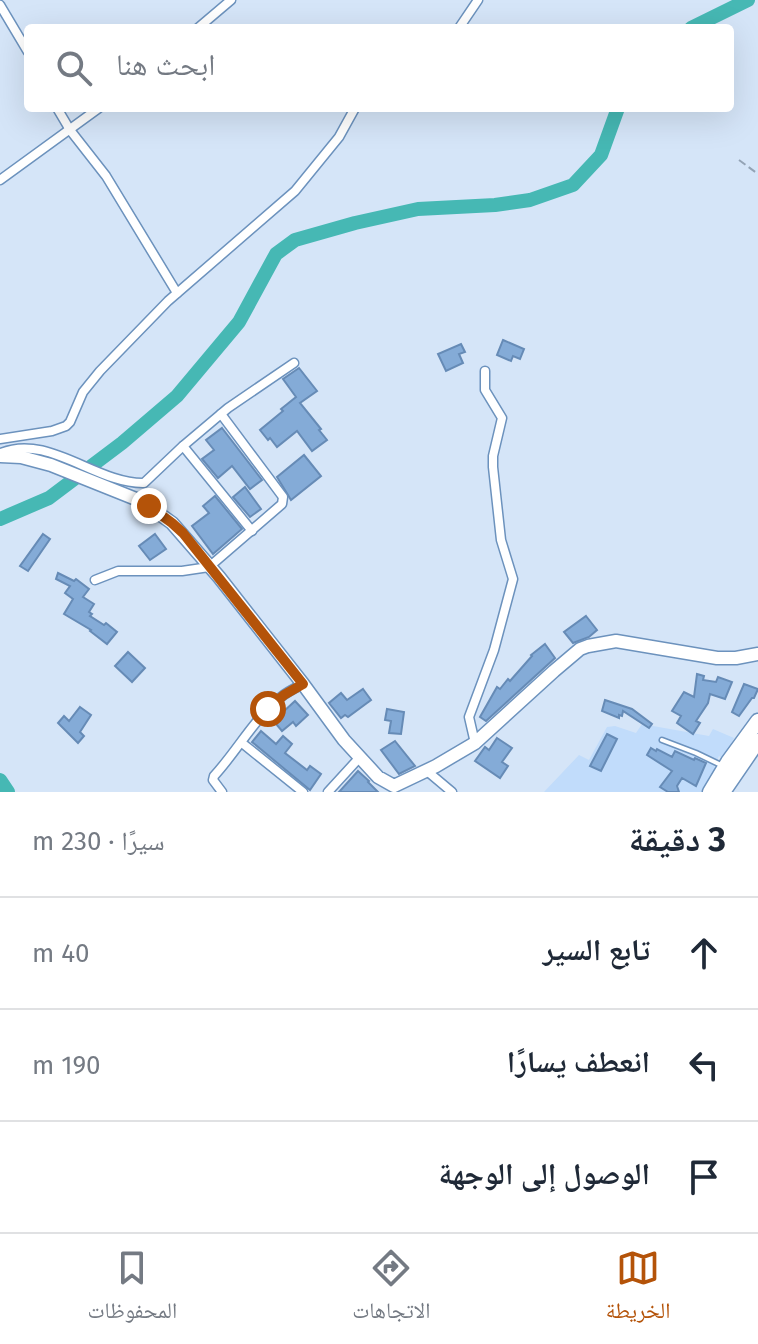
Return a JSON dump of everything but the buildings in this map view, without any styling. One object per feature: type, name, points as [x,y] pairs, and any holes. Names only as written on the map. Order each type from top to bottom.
[{"type":"main road","points":[[0,455],[53,460],[106,480],[172,523],[219,577],[344,740],[381,781],[397,789],[475,743],[562,664],[588,646],[616,641],[728,659],[758,654]]},
{"type":"main road","points":[[723,792],[730,770],[758,721]]},
{"type":"main road","points":[[710,792],[758,741]]},
{"type":"street","points":[[203,24],[231,0]]},
{"type":"street","points":[[462,24],[478,0]]},
{"type":"street","points":[[0,5],[24,45]]},
{"type":"street","points":[[59,112],[113,186],[177,293]]},
{"type":"street","points":[[0,180],[94,112]]},
{"type":"street","points":[[0,439],[66,426],[83,392],[100,371],[177,293],[295,191],[339,137],[353,112]]},
{"type":"street","points":[[106,480],[144,483],[221,414],[294,363]]},
{"type":"street","points":[[475,743],[469,713],[488,668],[513,579],[501,540],[493,467],[502,418],[485,390],[485,371]]},
{"type":"street","points":[[95,580],[118,571],[182,571],[209,567],[283,503],[283,497],[221,414]]},
{"type":"street","points":[[183,446],[252,531]]},
{"type":"street","points":[[222,792],[213,778],[277,700],[303,684]]},
{"type":"street","points":[[242,743],[303,792]]},
{"type":"street","points":[[328,792],[360,757]]},
{"type":"street","points":[[427,771],[452,792]]},
{"type":"lane","points":[[662,740],[730,770]]},
{"type":"path","points":[[739,160],[758,174]]},
{"type":"shaded area","points":[[642,724],[709,736],[713,729],[734,738],[724,759],[719,756],[705,792],[544,792],[579,755],[589,760],[607,727],[615,726],[636,733]]},
{"type":"waterway","points":[[699,24],[748,0]]},
{"type":"waterway","points":[[0,519],[49,498],[122,443],[177,396],[239,322],[276,254],[295,240],[418,209],[530,200],[573,185],[601,155],[617,112]]},
{"type":"waterway","points":[[0,780],[8,792]]},
{"type":"route","points":[[149,506],[183,533],[303,684],[268,709]]}]
